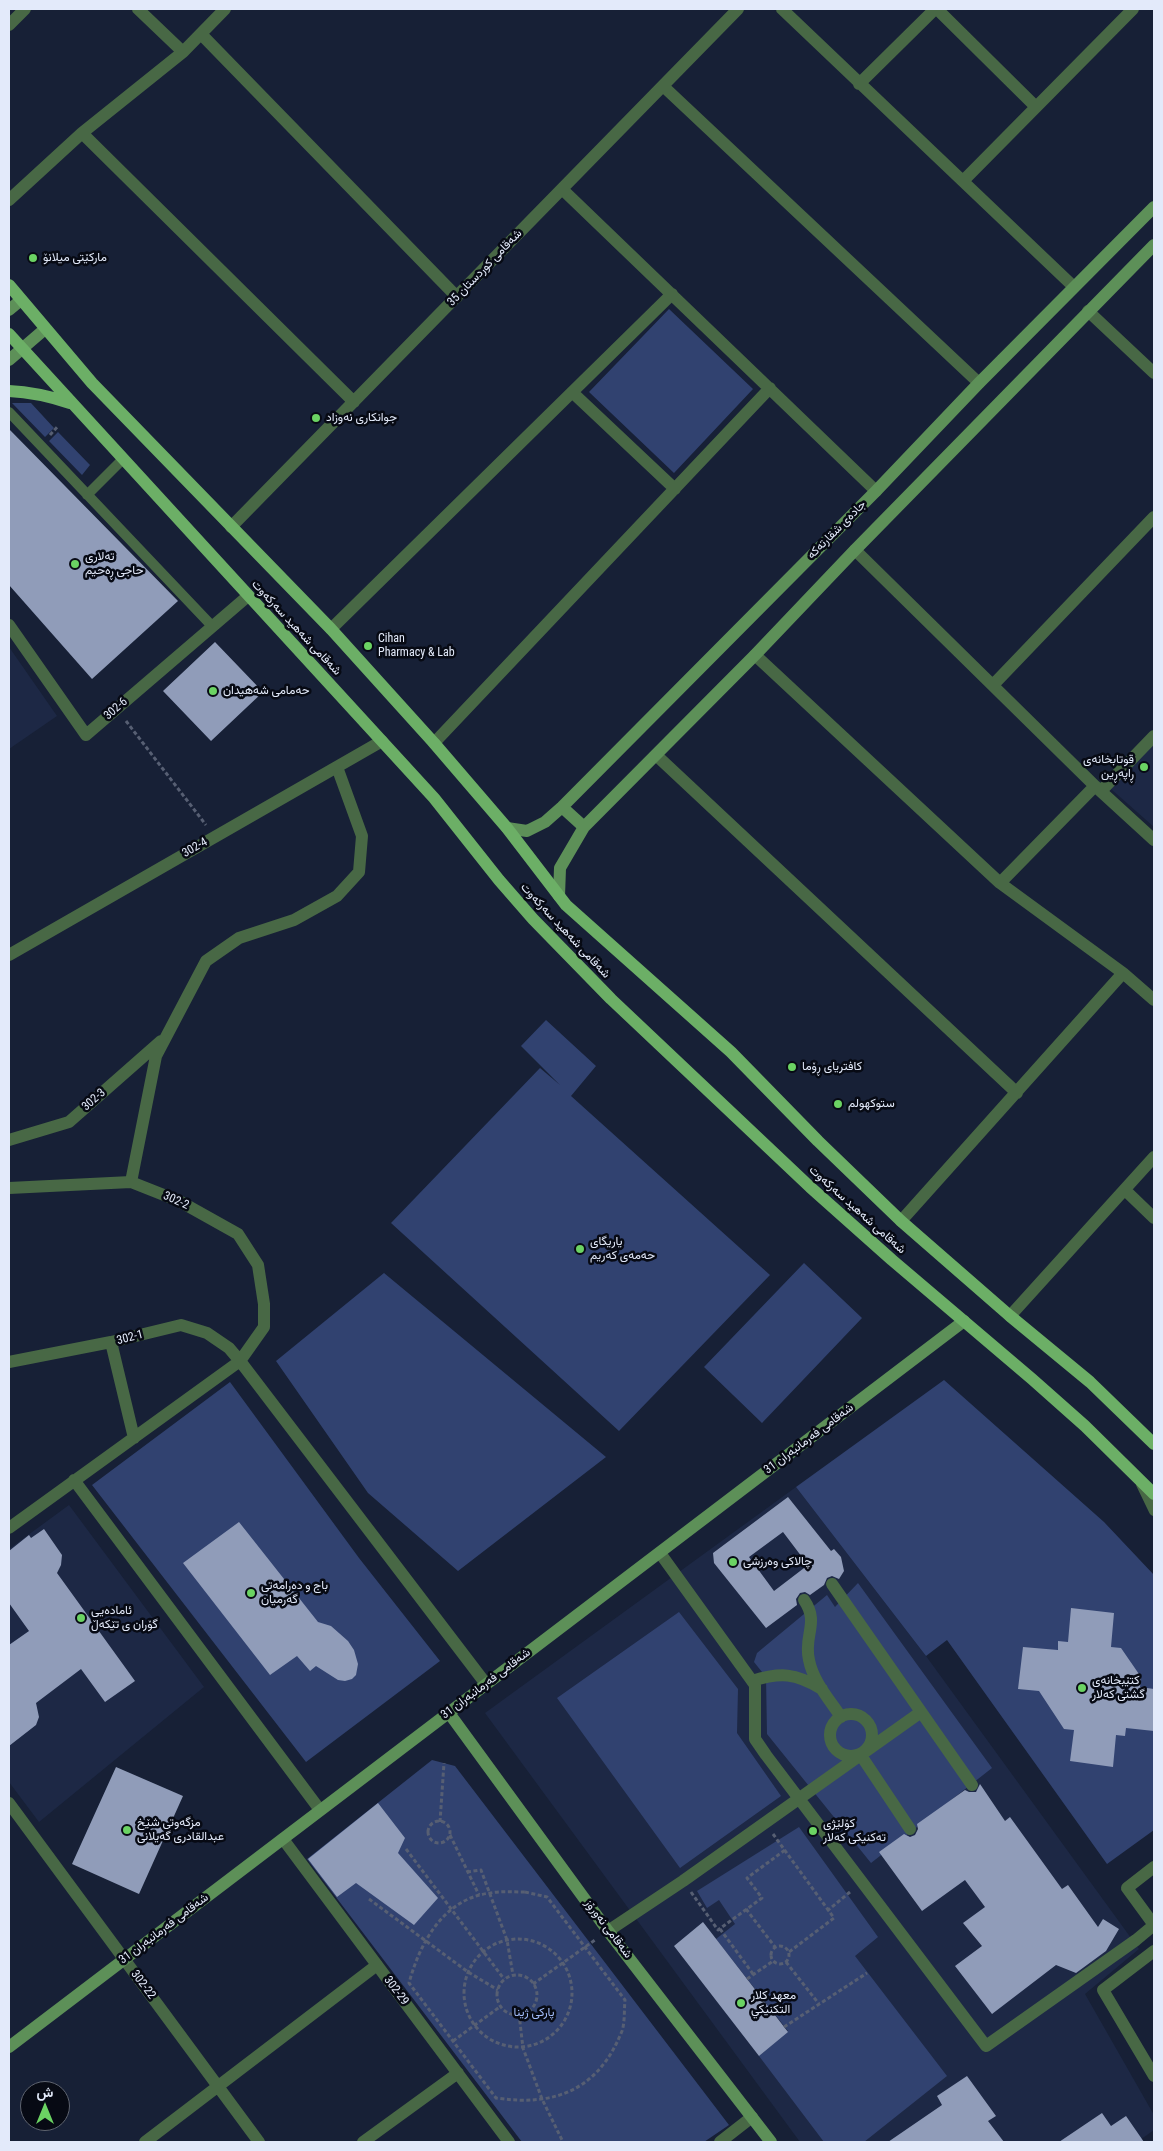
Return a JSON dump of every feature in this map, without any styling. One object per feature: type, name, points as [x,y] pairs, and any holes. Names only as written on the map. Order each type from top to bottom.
[{"type":"main road","name":"جادەی شقارتەکە","points":[[507,828],[527,832],[545,822],[562,807],[876,491],[978,383],[1154,207]]},
{"type":"main road","points":[[559,896],[560,868],[584,827],[755,655],[855,550],[1154,245]]},
{"type":"main road","name":"شەقامی شەهید سەرکەوت","points":[[9,285],[92,383],[331,629],[434,743],[507,828],[559,896],[732,1052],[818,1141],[901,1221],[1010,1316],[1090,1382],[1154,1444]]},
{"type":"main road","points":[[9,310],[21,300]]},
{"type":"main road","points":[[9,360],[45,329]]},
{"type":"main road","name":"شەقامی شەهید سەرکەوت","points":[[9,334],[434,798],[499,880],[578,966],[810,1187],[1045,1390],[1154,1494]]},
{"type":"main road","points":[[9,391],[47,395],[72,404]]},
{"type":"main road","points":[[562,807],[584,827]]},
{"type":"main road","name":"شەقامی فەرمانبەران 31","points":[[9,2046],[964,1321]]},
{"type":"main road","name":"شەقامی نەورۆز","points":[[449,1713],[608,1931],[771,2142]]},
{"type":"street","points":[[9,26],[25,9]]},
{"type":"street","points":[[138,9],[183,52]]},
{"type":"street","points":[[9,200],[82,132],[183,52],[225,9]]},
{"type":"street","name":"شەقامی کوردستان 35","points":[[231,527],[738,9]]},
{"type":"street","points":[[782,9],[858,84],[964,180],[1074,287]]},
{"type":"street","points":[[858,84],[936,9],[1036,107]]},
{"type":"street","points":[[964,180],[1133,9]]},
{"type":"street","points":[[200,34],[456,297]]},
{"type":"street","points":[[663,86],[978,383]]},
{"type":"street","points":[[82,132],[354,402]]},
{"type":"street","points":[[562,188],[876,491]]},
{"type":"street","points":[[331,629],[672,294]]},
{"type":"street","points":[[1088,311],[1154,373]]},
{"type":"street","points":[[434,743],[770,388]]},
{"type":"street","points":[[572,392],[675,489]]},
{"type":"street","points":[[993,685],[1154,516]]},
{"type":"street","points":[[855,550],[1098,788],[1154,840]]},
{"type":"street","name":"302-6","points":[[9,625],[86,735],[248,596]]},
{"type":"street","points":[[755,655],[1000,883],[1123,973],[1154,1000]]},
{"type":"street","points":[[1000,883],[1154,736]]},
{"type":"street","name":"302-4","points":[[9,955],[382,741]]},
{"type":"street","points":[[656,755],[1017,1093]]},
{"type":"street","points":[[131,1182],[156,1056],[206,961],[239,938],[294,920],[337,896],[359,872],[362,836],[336,767]]},
{"type":"street","points":[[901,1221],[1123,973]]},
{"type":"street","name":"302-3","points":[[9,1140],[69,1122],[166,1037]]},
{"type":"street","points":[[1010,1316],[1154,1157]]},
{"type":"street","name":"302-2","points":[[9,1188],[131,1182],[179,1201],[238,1234],[258,1265],[264,1304],[264,1327],[240,1361]]},
{"type":"street","points":[[1125,1190],[1154,1218]]},
{"type":"street","name":"302-1","points":[[9,1362],[111,1342],[180,1325],[207,1333],[229,1348],[240,1361],[486,1684]]},
{"type":"street","points":[[111,1342],[134,1438]]},
{"type":"street","points":[[9,1528],[240,1361]]},
{"type":"street","points":[[74,1480],[320,1810]]},
{"type":"street","points":[[660,1553],[755,1685],[755,1738],[986,2046],[1136,1940],[1154,1925],[1127,1888],[1154,1867]]},
{"type":"street","points":[[832,1584],[972,1785]]},
{"type":"street","points":[[804,1600],[811,1611],[811,1627],[807,1645],[809,1661],[822,1689],[841,1717]]},
{"type":"street","points":[[752,1681],[772,1675],[792,1675],[822,1689]]},
{"type":"street","points":[[608,1931],[766,1823],[921,1712]]},
{"type":"street","points":[[857,1716],[869,1726],[871,1742],[860,1754],[854,1756],[841,1754],[832,1745],[830,1739],[832,1726],[841,1717],[857,1716]]},
{"type":"street","points":[[860,1754],[910,1829]]},
{"type":"street","name":"302-22","points":[[9,1803],[259,2142]]},
{"type":"street","name":"302-29","points":[[283,1839],[509,2142]]},
{"type":"street","points":[[1154,1951],[1103,1990],[1154,2076]]},
{"type":"street","points":[[145,2142],[377,1965]]},
{"type":"street","points":[[363,2142],[458,2073]]},
{"type":"street","points":[[720,2142],[752,2117]]},
{"type":"lane","points":[[9,412],[212,626]]},
{"type":"lane","points":[[87,495],[123,459]]},
{"type":"lane","points":[[1137,1476],[1154,1511]]},
{"type":"path","points":[[117,708],[215,837]]},
{"type":"path","points":[[440,1822],[444,1763]]},
{"type":"path","points":[[440,1822],[430,1826],[428,1832],[430,1838],[439,1843],[446,1841],[450,1834]]},
{"type":"path","points":[[440,1822],[448,1827],[479,1896]]},
{"type":"path","points":[[766,1823],[834,1918],[789,1952]]},
{"type":"path","points":[[406,1849],[504,1979]]},
{"type":"path","points":[[720,1929],[762,1898],[747,1878],[785,1850]]},
{"type":"path","points":[[467,1872],[481,1870],[507,1940],[513,1975]]},
{"type":"path","points":[[683,1881],[718,1930],[720,1929],[753,1974]]},
{"type":"path","points":[[828,1911],[862,1882]]},
{"type":"path","points":[[525,1892],[547,1897],[625,2000],[622,2030],[598,2072],[562,2096],[513,2101],[496,2098],[409,1983],[416,1958],[425,1940],[440,1919],[451,1910],[472,1897],[490,1893],[525,1892]]},
{"type":"path","points":[[369,1899],[468,1972],[498,1990]]},
{"type":"path","points":[[746,1910],[775,1947]]},
{"type":"path","points":[[533,1984],[608,1931]]},
{"type":"path","points":[[520,1938],[538,1942],[553,1951],[563,1962],[572,1982],[572,2000],[567,2018],[556,2033],[541,2043],[523,2048],[505,2046],[488,2039],[475,2027],[466,2011],[463,1994],[468,1972],[474,1960],[483,1951],[507,1940],[520,1938]]},
{"type":"path","points":[[784,1946],[789,1952],[789,1958],[786,1962],[778,1964],[773,1961],[771,1955],[775,1947],[784,1946]]},
{"type":"path","points":[[747,1978],[773,1961]]},
{"type":"path","points":[[786,1962],[818,2004]]},
{"type":"path","points":[[784,2027],[867,1973]]},
{"type":"path","points":[[513,1975],[524,1976],[533,1984],[536,1991],[535,2004],[531,2009],[519,2014],[506,2011],[501,2006],[497,1996],[504,1979],[513,1975]]},
{"type":"path","points":[[440,2050],[475,2027],[501,2006]]},
{"type":"path","points":[[519,2014],[523,2048],[542,2099],[563,2142]]},
{"type":"shaded area","points":[[9,647],[57,716],[9,749]]},
{"type":"shaded area","name":"قوتابخانەی ڕاپەڕین","points":[[1154,744],[1154,827],[1111,789]]},
{"type":"shaded area","name":"کۆلێژی تەکنیکی کەلار","points":[[796,1487],[926,1656],[1139,1949],[1085,1994],[1154,2115],[1154,2130],[1137,2142],[800,2142],[485,1713]]},
{"type":"shaded area","name":"ئامادەیی گۆران ی تێکەڵ","points":[[69,1505],[204,1687],[39,1822],[9,1782],[9,1549]]},
{"type":"green space","points":[[669,309],[753,389],[674,473],[589,392]]},
{"type":"green space","points":[[12,403],[31,403],[54,428],[45,437]]},
{"type":"green space","points":[[58,432],[90,465],[82,475],[49,441]]},
{"type":"green space","name":"یاریگای ‌حەمەی کەریم","points":[[546,1020],[596,1066],[571,1096],[770,1275],[619,1431],[391,1223],[540,1068],[560,1085],[521,1046]]},
{"type":"green space","points":[[804,1263],[862,1318],[762,1423],[704,1367]]},
{"type":"green space","points":[[384,1273],[606,1457],[458,1571],[368,1493],[276,1361]]},
{"type":"green space","points":[[944,1380],[1104,1522],[1154,1575],[1154,1830],[1107,1864],[947,1640],[926,1656],[796,1487]]},
{"type":"green space","points":[[230,1382],[359,1558],[440,1661],[306,1762],[92,1485]]},
{"type":"green space","points":[[858,1583],[992,1768],[871,1863],[767,1734],[766,1677],[754,1662],[757,1653],[827,1595],[835,1607]]},
{"type":"green space","points":[[679,1612],[738,1689],[737,1733],[781,1796],[680,1868],[557,1698]]},
{"type":"green space","name":"پارکی ژینا","points":[[432,1760],[455,1766],[729,2125],[704,2142],[522,2142],[307,1859]]},
{"type":"green space","points":[[799,1827],[878,1937],[855,1956],[947,2076],[864,2142],[824,2142],[759,2056],[788,2031],[716,1939],[735,1924],[719,1900],[707,1908],[697,1891]]},
{"type":"building","name":"تەلاری حاجی ڕەحیم","points":[[9,429],[178,601],[92,679],[9,585]]},
{"type":"building","name":"حەمامی شەهیدان","points":[[215,642],[263,692],[211,741],[163,691]]},
{"type":"building","name":"چالاکی وەرزشی","points":[[788,1497],[831,1551],[834,1549],[841,1557],[844,1571],[839,1579],[832,1576],[827,1578],[824,1585],[810,1595],[805,1592],[800,1593],[796,1599],[797,1605],[766,1628],[714,1563],[713,1553]],"holes":[[[783,1532],[808,1565],[774,1591],[749,1557]]]},
{"type":"building","name":"باج و دەرامەتی گەرمیان","points":[[239,1522],[318,1622],[331,1626],[348,1641],[354,1650],[358,1664],[356,1675],[352,1679],[338,1680],[316,1666],[310,1671],[297,1656],[270,1675],[183,1563]]},
{"type":"building","points":[[44,1529],[62,1555],[61,1565],[57,1573],[135,1681],[105,1702],[81,1669],[36,1703],[39,1717],[36,1725],[9,1746],[9,1645],[29,1631],[9,1603],[9,1551],[29,1535],[31,1538]]},
{"type":"building","name":"کتێبخانەی گشتی کەلار","points":[[1071,1608],[1114,1613],[1111,1647],[1121,1648],[1141,1677],[1140,1687],[1154,1689],[1154,1731],[1126,1728],[1125,1736],[1116,1735],[1113,1767],[1070,1761],[1074,1730],[1064,1729],[1039,1691],[1018,1689],[1023,1647],[1058,1650],[1058,1641],[1068,1642]]},
{"type":"building","name":"مزگەوتی شێخ عبدالقادری گەیلانی","points":[[116,1767],[183,1796],[139,1894],[72,1864]]},
{"type":"building","points":[[980,1784],[1005,1821],[1010,1817],[1062,1889],[1068,1885],[1098,1927],[1103,1919],[1119,1929],[1106,1951],[1076,1973],[1056,1965],[992,2014],[955,1966],[982,1946],[963,1923],[985,1907],[965,1880],[922,1911],[879,1852],[904,1834],[910,1837],[915,1835],[918,1829],[917,1824],[965,1790],[976,1792]]},
{"type":"building","points":[[378,1803],[405,1838],[398,1853],[438,1898],[414,1925],[356,1883],[337,1897],[308,1859]]},
{"type":"building","name":"معهد كلار التكنيكي","points":[[703,1922],[788,2032],[759,2056],[674,1946]]},
{"type":"building","points":[[967,2076],[996,2116],[988,2121],[1004,2142],[888,2142],[942,2105],[937,2096]]},
{"type":"building","points":[[1102,2113],[1111,2126],[1126,2116],[1144,2142],[1059,2142]]},
{"type":"place","name":"مارکێتی میلانۆ","points":[[33,258]]},
{"type":"place","name":"جوانکاری نەوزاد","points":[[316,418]]},
{"type":"place","name":"تەلاری حاجی ڕەحیم","points":[[75,564]]},
{"type":"place","name":"Cihan Pharmacy & Lab","points":[[368,646]]},
{"type":"place","name":"حەمامی شەهیدان","points":[[213,691]]},
{"type":"place","name":"قوتابخانەی ڕاپەڕین","points":[[1144,767]]},
{"type":"place","name":"کافتریای ڕۆما","points":[[792,1067]]},
{"type":"place","name":"ستوكهولم","points":[[838,1104]]},
{"type":"place","name":"یاریگای ‌حەمەی کەریم","points":[[580,1249]]},
{"type":"place","name":"چالاکی وەرزشی","points":[[733,1562]]},
{"type":"place","name":"باج و دەرامەتی گەرمیان","points":[[251,1593]]},
{"type":"place","name":"ئامادەیی گۆران ی تێکەڵ","points":[[81,1618]]},
{"type":"place","name":"کتێبخانەی گشتی کەلار","points":[[1082,1688]]},
{"type":"place","name":"مزگەوتی شێخ عبدالقادری گەیلانی","points":[[127,1830]]},
{"type":"place","name":"کۆلێژی تەکنیکی کەلار","points":[[813,1831]]},
{"type":"place","name":"معهد كلار التكنيكي","points":[[741,2003]]}]
